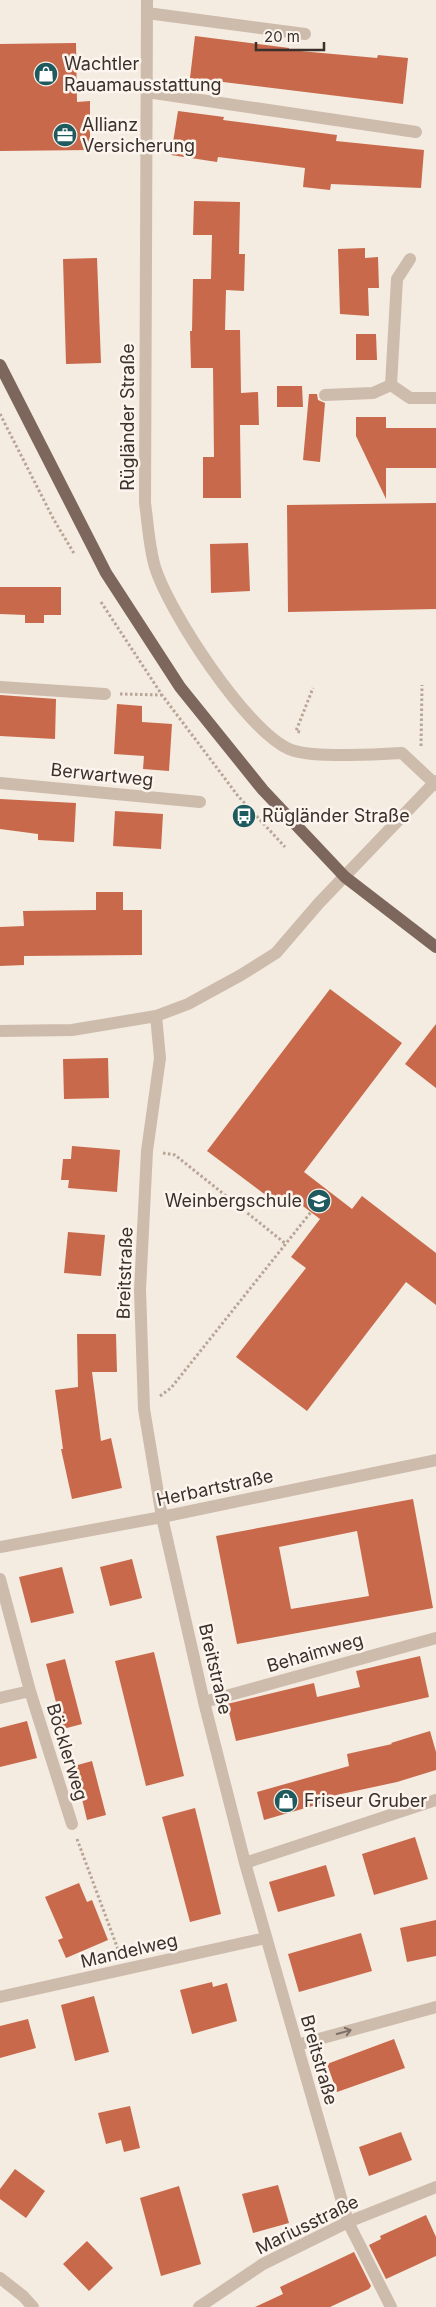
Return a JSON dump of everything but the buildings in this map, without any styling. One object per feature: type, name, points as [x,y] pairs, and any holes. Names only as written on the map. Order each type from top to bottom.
[{"type":"main road","points":[[0,365],[106,573],[180,687],[263,790],[344,877],[436,947]]},
{"type":"street","points":[[147,6],[305,34]]},
{"type":"street","name":"Rügländer Straße","points":[[147,6],[145,503],[155,567],[181,622],[219,680],[270,738],[289,749],[307,754],[402,753],[436,782]]},
{"type":"street","points":[[147,92],[416,132]]},
{"type":"street","points":[[391,385],[397,279],[410,259]]},
{"type":"street","points":[[325,395],[373,393],[391,385]]},
{"type":"street","points":[[391,385],[410,398],[436,398]]},
{"type":"street","points":[[0,688],[104,694]]},
{"type":"street","points":[[0,1031],[72,1030],[156,1016],[188,1004],[276,953],[344,877],[436,782]]},
{"type":"street","name":"Berwartweg","points":[[0,783],[200,802]]},
{"type":"street","name":"Breitstraße","points":[[156,1016],[160,1058],[147,1151],[140,1290],[144,1409],[162,1517],[204,1702],[245,1863],[348,2222],[391,2307]]},
{"type":"street","name":"Herbartstraße","points":[[0,1547],[162,1517],[436,1460]]},
{"type":"street","name":"Böcklerweg","points":[[0,1579],[30,1690],[72,1824]]},
{"type":"street","name":"Behaimweg","points":[[204,1702],[436,1638]]},
{"type":"street","name":"Böcklerweg","points":[[0,1698],[30,1690]]},
{"type":"street","points":[[245,1863],[436,1800]]},
{"type":"street","name":"Mandelweg","points":[[0,1997],[266,1938]]},
{"type":"street","points":[[297,2045],[436,2007]]},
{"type":"street","name":"Mariusstraße","points":[[199,2307],[263,2264],[348,2222],[436,2187]]},
{"type":"street","points":[[0,2278],[23,2296],[33,2307]]},
{"type":"path","points":[[421,746],[422,685]]},
{"type":"path","points":[[296,731],[313,688]]},
{"type":"path","points":[[104,694],[162,695]]},
{"type":"path","points":[[244,816],[250,810]]},
{"type":"path","points":[[147,1151],[175,1155],[286,1244]]},
{"type":"path","points":[[144,1409],[171,1388],[311,1212]]},
{"type":"path","points":[[72,1824],[126,1970]]},
{"type":"place","name":"Wachtler Rauamausstattung","points":[[46,74]]},
{"type":"place","name":"Allianz Versicherung","points":[[65,135]]},
{"type":"place","name":"Rügländer Straße","points":[[244,816]]},
{"type":"place","name":"Weinbergschule","points":[[319,1201]]},
{"type":"place","name":"Friseur Gruber","points":[[286,1801]]}]
